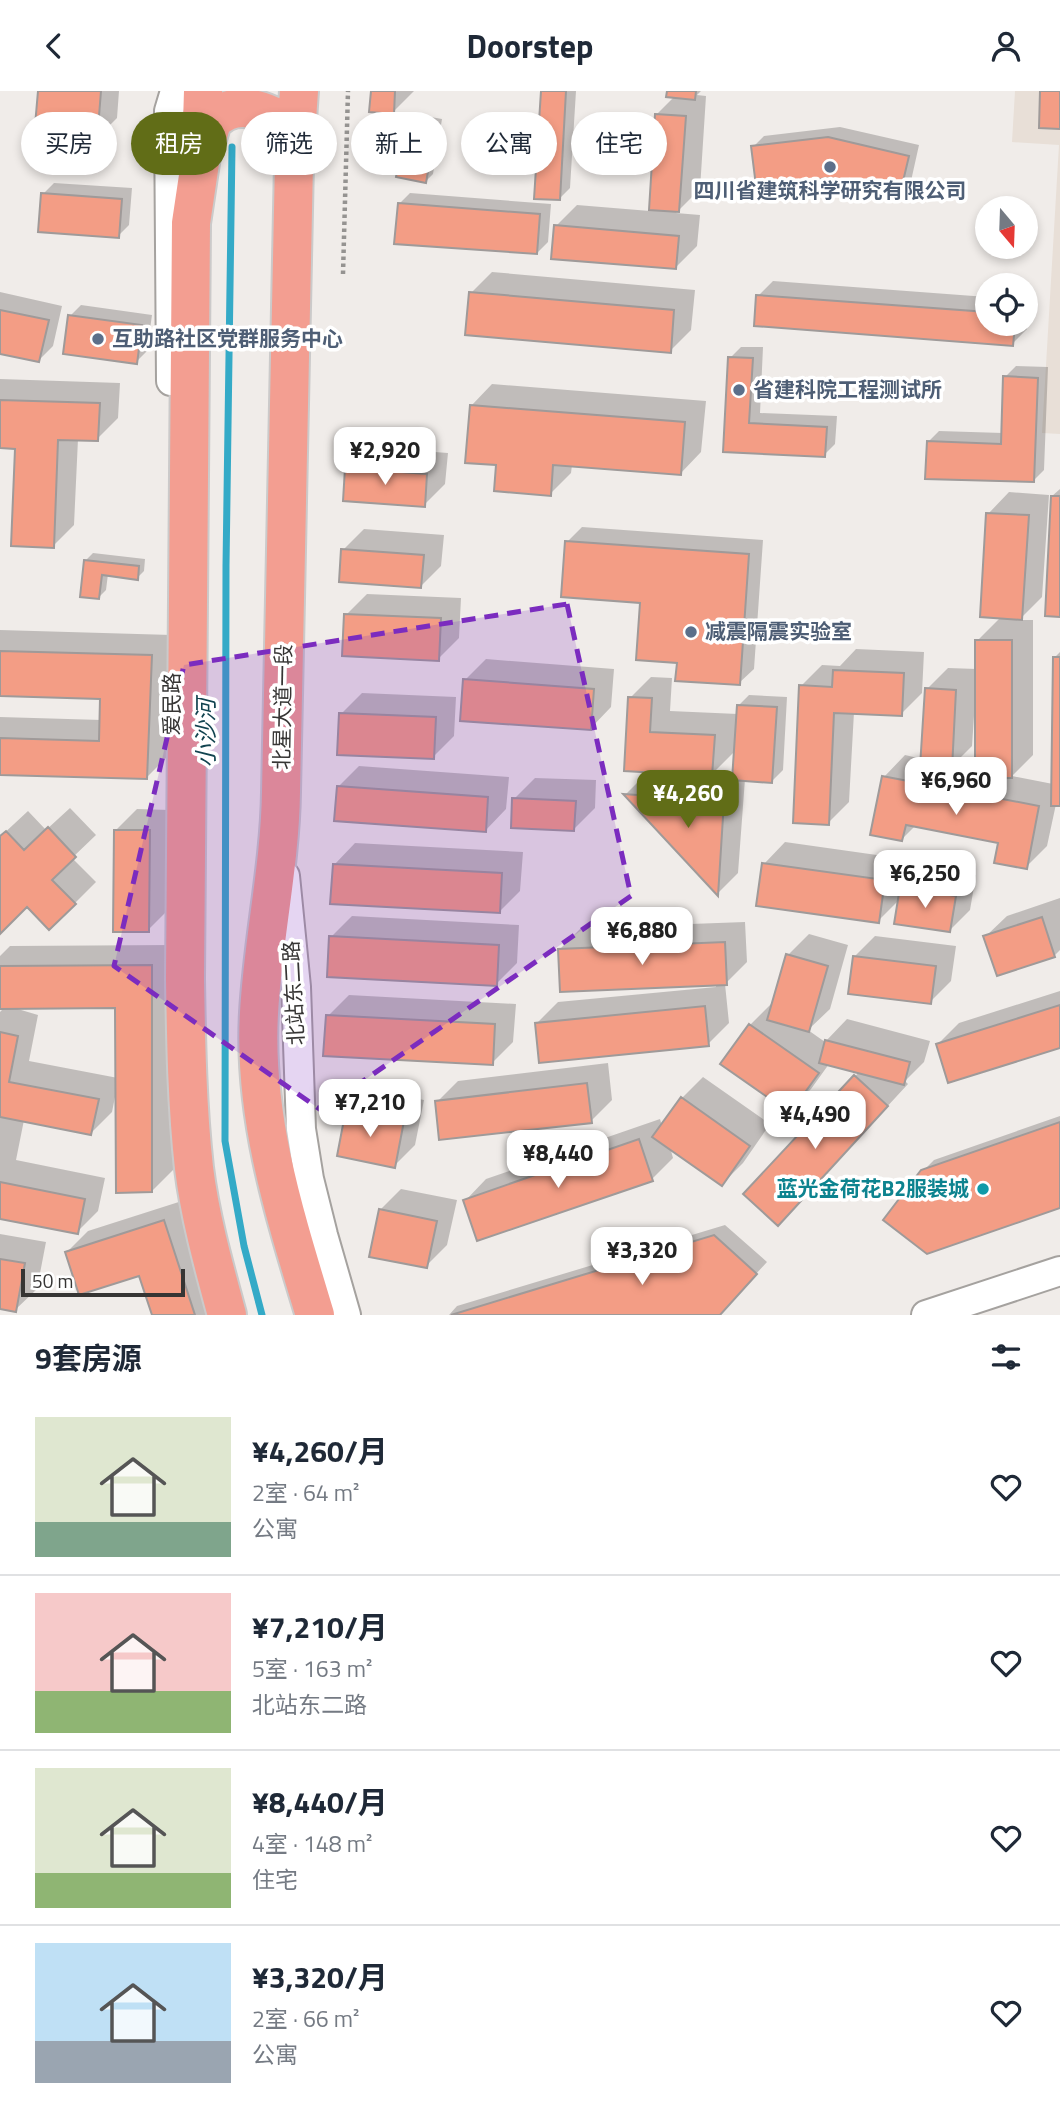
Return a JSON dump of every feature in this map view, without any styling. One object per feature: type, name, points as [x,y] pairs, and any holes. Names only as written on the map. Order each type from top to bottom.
[{"type":"highway","points":[[202,112],[203,91]]},
{"type":"highway","name":"北星大道一段","points":[[298,112],[299,91]]},
{"type":"highway","points":[[225,112],[247,108],[260,112]]},
{"type":"highway","points":[[198,175],[191,223],[185,979],[187,1087],[194,1170],[212,1260],[227,1315]]},
{"type":"highway","name":"北星大道一段","points":[[294,175],[280,833],[259,1013],[261,1093],[266,1135],[287,1222],[315,1315]]},
{"type":"street","name":"爱民路","points":[[175,91],[169,111],[174,1136],[193,1261],[208,1315]]},
{"type":"street","name":"北站东二路","points":[[280,833],[296,987],[301,1129],[317,1213],[346,1315]]},
{"type":"street","points":[[926,1315],[1060,1271]]},
{"type":"path","points":[[343,274],[348,91]]},
{"type":"highlighted area","points":[[567,604],[631,896],[321,1110],[114,966],[184,665]]},
{"type":"shaded area","points":[[1015,91],[1060,91],[1060,434],[1042,433],[1059,145],[1012,142]]},
{"type":"building","points":[[38,91],[101,91],[99,112],[36,112]]},
{"type":"building","points":[[371,91],[395,91],[394,112],[369,112]]},
{"type":"building","points":[[541,91],[566,91],[560,200],[534,199],[536,175],[557,175],[557,112],[540,112]]},
{"type":"building","points":[[667,91],[696,91],[695,100],[666,97]]},
{"type":"building","points":[[1040,91],[1060,91],[1060,129],[1039,128]]},
{"type":"building","points":[[667,115],[686,116],[679,212],[649,210],[651,175],[667,175]]},
{"type":"building","name":"四川省建筑科学研究有限公司","points":[[828,137],[909,156],[900,194],[830,178],[756,186],[751,146]]},
{"type":"building","points":[[396,175],[427,175],[426,183]]},
{"type":"building","points":[[41,193],[122,199],[119,238],[38,232]]},
{"type":"building","points":[[398,203],[540,214],[537,254],[394,244]]},
{"type":"building","points":[[554,225],[679,236],[676,269],[551,259]]},
{"type":"building","points":[[469,292],[674,310],[671,353],[465,335]]},
{"type":"building","points":[[756,295],[975,311],[975,336],[1014,336],[1013,346],[754,326]]},
{"type":"building","points":[[0,310],[49,320],[39,362],[0,354]]},
{"type":"building","points":[[68,315],[142,325],[137,364],[63,354]]},
{"type":"building","name":"省建科院工程测试所","points":[[728,357],[753,358],[749,423],[827,427],[825,457],[723,452]]},
{"type":"building","points":[[1003,376],[1038,378],[1034,482],[925,479],[927,441],[1001,444]]},
{"type":"building","points":[[0,400],[100,403],[98,441],[58,440],[54,548],[11,546],[15,449],[0,448]]},
{"type":"building","points":[[470,405],[685,422],[681,475],[553,465],[551,496],[494,491],[496,465],[465,463]]},
{"type":"building","points":[[345,468],[427,474],[425,507],[343,501]]},
{"type":"building","points":[[1051,496],[1060,496],[1060,617],[1045,616]]},
{"type":"building","points":[[986,513],[1029,515],[1022,620],[980,617]]},
{"type":"building","name":"减震隔震实验室","points":[[565,541],[749,554],[740,685],[675,681],[677,663],[636,660],[640,603],[561,597]]},
{"type":"building","points":[[341,549],[424,555],[421,588],[339,582]]},
{"type":"building","points":[[84,560],[139,566],[138,580],[102,575],[99,599],[80,597]]},
{"type":"building","points":[[344,614],[441,618],[439,661],[342,656]]},
{"type":"building","points":[[975,640],[1012,640],[1012,778],[975,778]]},
{"type":"building","points":[[0,651],[152,655],[147,779],[0,775],[0,738],[99,741],[100,699],[0,696]]},
{"type":"building","points":[[1053,657],[1060,657],[1060,806],[1051,806]]},
{"type":"building","points":[[833,670],[904,673],[902,716],[834,713],[829,825],[793,823],[799,685],[832,687]]},
{"type":"building","points":[[463,679],[594,689],[591,730],[460,721]]},
{"type":"building","points":[[925,688],[956,690],[952,769],[920,767]]},
{"type":"building","points":[[628,697],[652,698],[650,732],[715,735],[712,776],[624,771]]},
{"type":"building","points":[[737,705],[777,707],[772,783],[732,780]]},
{"type":"building","points":[[339,713],[436,717],[434,759],[337,755]]},
{"type":"building","points":[[882,776],[1039,806],[1027,869],[994,863],[998,843],[906,825],[902,841],[870,835]]},
{"type":"building","points":[[337,786],[488,797],[486,832],[334,821]]},
{"type":"building","points":[[623,794],[724,801],[718,896]]},
{"type":"building","points":[[512,798],[576,801],[574,831],[511,828]]},
{"type":"building","points":[[48,827],[76,857],[52,880],[76,904],[49,930],[27,907],[0,934],[0,836],[6,831],[24,850]]},
{"type":"building","points":[[114,830],[150,830],[149,932],[113,932]]},
{"type":"building","points":[[762,863],[885,880],[879,923],[756,906]]},
{"type":"building","points":[[333,864],[502,873],[500,913],[330,904]]},
{"type":"building","points":[[900,887],[956,896],[950,932],[894,924]]},
{"type":"building","points":[[1042,917],[1055,957],[997,976],[983,936]]},
{"type":"building","points":[[329,936],[499,945],[497,986],[327,977]]},
{"type":"building","points":[[725,942],[727,985],[560,992],[558,949]]},
{"type":"building","points":[[786,954],[828,966],[809,1032],[767,1020]]},
{"type":"building","points":[[853,956],[936,966],[931,1004],[848,994]]},
{"type":"building","points":[[152,965],[152,1192],[116,1193],[115,1008],[0,1009],[0,966]]},
{"type":"building","points":[[1060,1005],[1060,1048],[948,1083],[936,1044]]},
{"type":"building","points":[[705,1006],[709,1046],[539,1063],[535,1023]]},
{"type":"building","points":[[326,1015],[495,1024],[493,1065],[323,1056]]},
{"type":"building","points":[[749,1024],[819,1073],[790,1113],[720,1064]]},
{"type":"building","points":[[0,1032],[18,1036],[9,1082],[99,1099],[91,1135],[0,1117]]},
{"type":"building","points":[[825,1040],[910,1062],[904,1085],[819,1063]]},
{"type":"building","points":[[854,1075],[888,1106],[778,1226],[743,1194]]},
{"type":"building","points":[[587,1083],[592,1123],[439,1140],[435,1101]]},
{"type":"building","points":[[681,1097],[750,1146],[722,1186],[652,1137]]},
{"type":"building","points":[[346,1109],[404,1121],[395,1168],[337,1156]]},
{"type":"building","name":"蓝光金荷花B2服装城","points":[[1060,1122],[1060,1208],[927,1254],[883,1220],[921,1170]]},
{"type":"building","points":[[639,1139],[653,1181],[477,1241],[463,1200]]},
{"type":"building","points":[[0,1182],[85,1199],[78,1234],[0,1219]]},
{"type":"building","points":[[379,1209],[437,1221],[427,1268],[369,1257]]},
{"type":"building","points":[[164,1220],[195,1315],[152,1315],[139,1276],[79,1295],[65,1252]]},
{"type":"building","points":[[714,1235],[757,1274],[720,1315],[451,1315]]},
{"type":"building","points":[[0,1259],[25,1263],[16,1312],[0,1309]]},
{"type":"waterway","name":"小沙河","points":[[232,147],[226,566],[225,1141],[244,1246],[262,1315]]},
{"type":"place","name":"四川省建筑科学研究有限公司","points":[[830,167]]},
{"type":"place","name":"互助路社区党群服务中心","points":[[98,339]]},
{"type":"place","name":"省建科院工程测试所","points":[[739,390]]},
{"type":"place","name":"减震隔震实验室","points":[[691,632]]},
{"type":"place","name":"蓝光金荷花B2服装城","points":[[983,1189]]}]
